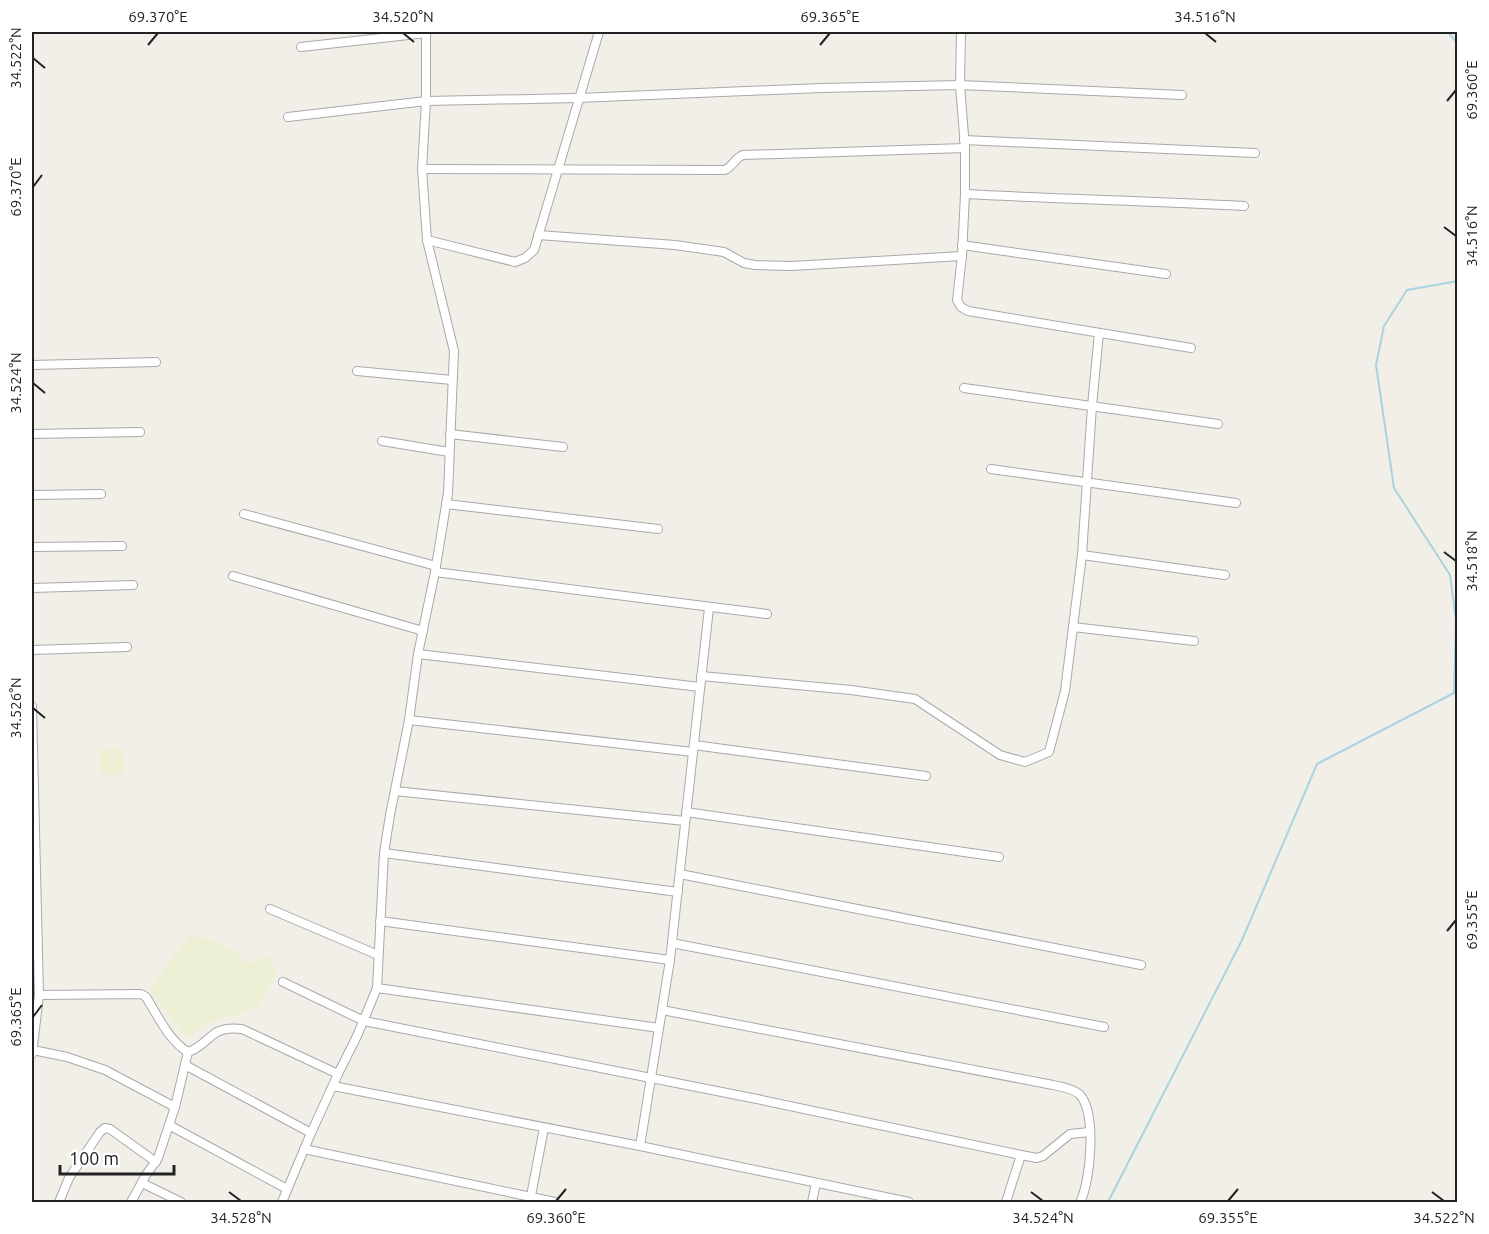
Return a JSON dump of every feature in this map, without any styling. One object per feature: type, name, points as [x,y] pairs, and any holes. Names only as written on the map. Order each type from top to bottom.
[{"type":"street","points":[[282,1203],[377,988],[384,853],[446,504],[454,351],[427,240],[422,169],[426,101],[426,32],[301,47]]},
{"type":"street","points":[[427,240],[515,262],[525,258],[534,250],[599,32]]},
{"type":"street","points":[[961,32],[960,85],[965,194],[957,300],[961,307],[968,311],[1191,348]]},
{"type":"street","points":[[288,117],[426,101],[578,98],[821,88],[960,85],[1182,95]]},
{"type":"street","points":[[422,169],[725,170],[743,155],[964,144],[1255,153]]},
{"type":"street","points":[[965,194],[1244,206]]},
{"type":"street","points":[[538,235],[675,245],[724,252],[744,263],[755,265],[792,266],[962,256]]},
{"type":"street","points":[[962,245],[1166,274]]},
{"type":"street","points":[[701,676],[851,690],[915,699],[1000,755],[1025,762],[1049,752],[1065,691],[1082,555],[1099,333]]},
{"type":"street","points":[[32,365],[156,362]]},
{"type":"street","points":[[357,371],[453,381]]},
{"type":"street","points":[[964,388],[1218,424]]},
{"type":"street","points":[[32,434],[140,432]]},
{"type":"street","points":[[450,434],[563,447]]},
{"type":"street","points":[[382,441],[449,452]]},
{"type":"street","points":[[990,469],[1236,503]]},
{"type":"street","points":[[32,495],[101,494]]},
{"type":"street","points":[[446,504],[658,529]]},
{"type":"street","points":[[244,514],[436,569],[709,608],[767,614]]},
{"type":"street","points":[[32,547],[122,546]]},
{"type":"street","points":[[1082,555],[1225,575]]},
{"type":"street","points":[[233,576],[423,631]]},
{"type":"street","points":[[32,588],[133,585]]},
{"type":"street","points":[[640,1146],[670,960],[709,608]]},
{"type":"street","points":[[1073,627],[1194,641]]},
{"type":"street","points":[[32,650],[127,647]]},
{"type":"street","points":[[418,654],[700,687]]},
{"type":"street","points":[[32,706],[39,995],[32,1052],[67,1057],[105,1070],[175,1107]]},
{"type":"street","points":[[409,720],[694,748],[926,776]]},
{"type":"street","points":[[394,791],[685,816],[999,857]]},
{"type":"street","points":[[384,853],[678,892]]},
{"type":"street","points":[[680,874],[1141,965]]},
{"type":"street","points":[[270,909],[378,955]]},
{"type":"street","points":[[380,921],[670,960]]},
{"type":"street","points":[[672,943],[1104,1027]]},
{"type":"street","points":[[283,982],[364,1021],[758,1099],[1021,1155],[1038,1158],[1070,1134],[1090,1132]]},
{"type":"street","points":[[377,988],[659,1028]]},
{"type":"street","points":[[39,995],[141,994],[180,1047],[188,1052],[195,1050],[217,1032],[230,1028],[242,1029],[338,1074]]},
{"type":"street","points":[[662,1010],[1078,1092],[1085,1102],[1090,1121],[1090,1160],[1080,1203]]},
{"type":"street","points":[[131,1203],[156,1162],[175,1107],[188,1052]]},
{"type":"street","points":[[185,1065],[311,1133]]},
{"type":"street","points":[[333,1086],[640,1146],[909,1203]]},
{"type":"street","points":[[169,1125],[287,1189]]},
{"type":"street","points":[[59,1203],[69,1178],[105,1128],[110,1129],[156,1162]]},
{"type":"street","points":[[530,1200],[544,1128]]},
{"type":"street","points":[[304,1149],[530,1200],[555,1203]]},
{"type":"street","points":[[1006,1203],[1021,1155]]},
{"type":"street","points":[[142,1183],[181,1203]]},
{"type":"street","points":[[812,1203],[816,1183]]},
{"type":"green space","points":[[123,748],[125,775],[101,774],[98,750]]},
{"type":"green space","points":[[189,936],[214,939],[234,950],[248,964],[268,955],[277,975],[259,1006],[205,1024],[187,1039],[149,989]]},
{"type":"waterway","points":[[1448,32],[1458,44]]},
{"type":"waterway","points":[[1108,1202],[1242,940],[1317,764],[1454,693],[1456,620],[1450,575],[1394,488],[1376,365],[1384,326],[1407,290],[1458,281]]}]
